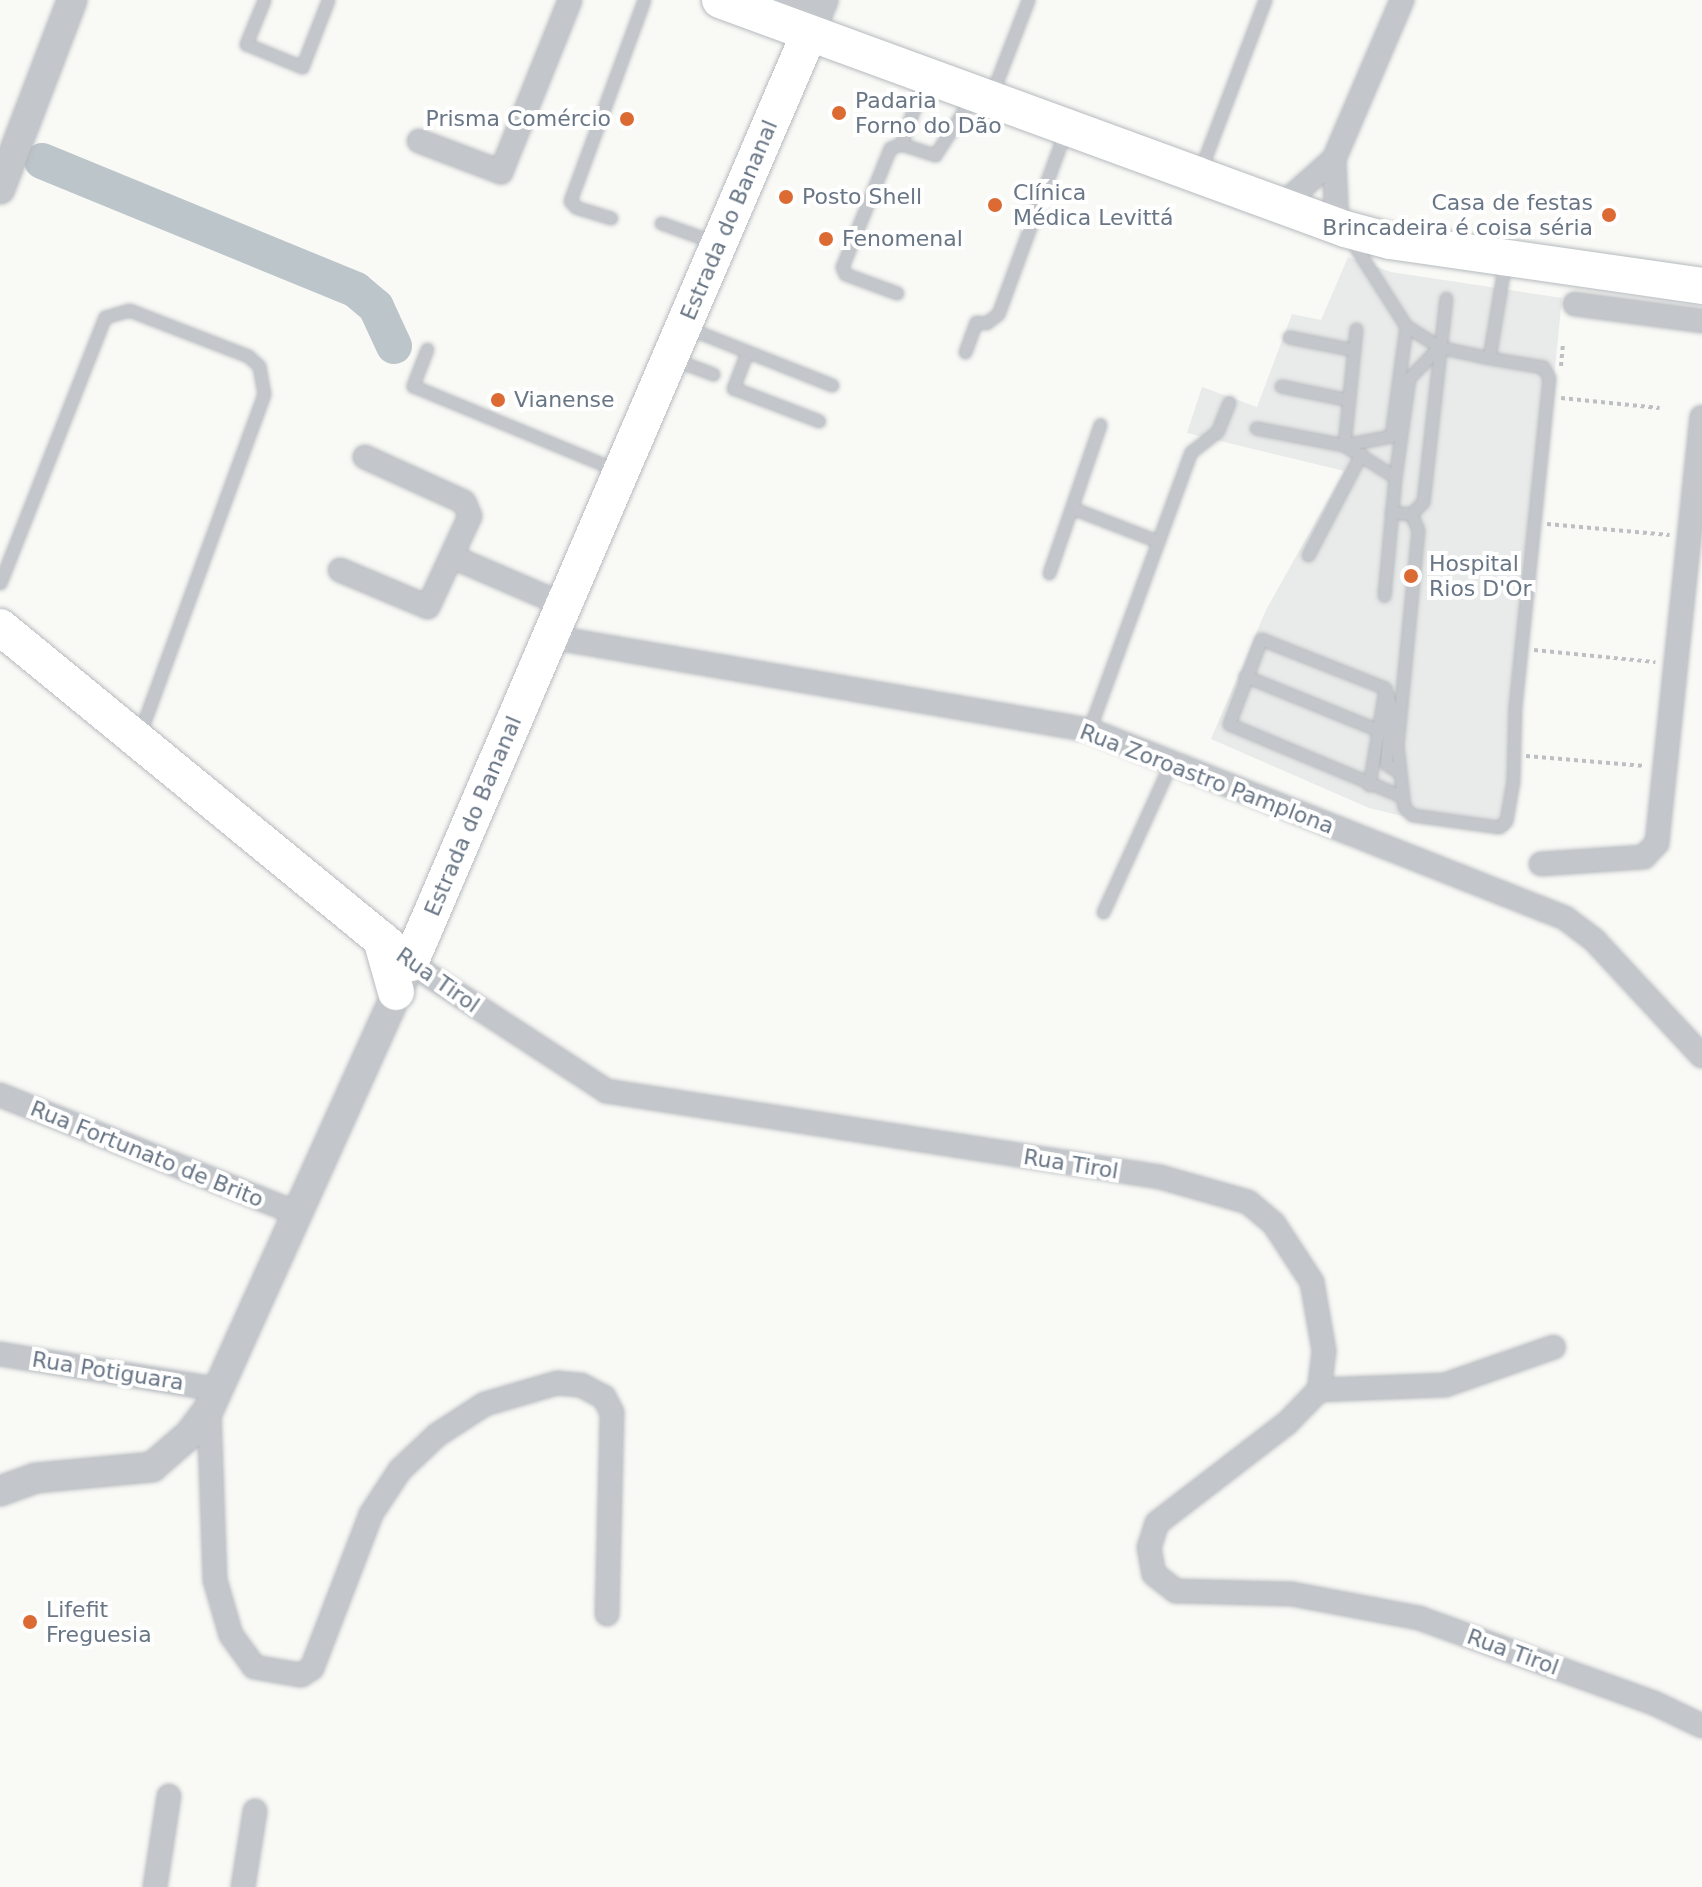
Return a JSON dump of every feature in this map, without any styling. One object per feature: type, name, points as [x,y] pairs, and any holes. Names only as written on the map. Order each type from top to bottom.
[{"type":"main road","points":[[720,0],[808,36],[1341,227],[1390,241],[1702,286]]},
{"type":"main road","name":"Estrada do Bananal","points":[[403,977],[808,36]]},
{"type":"main road","name":"Rua Tirol","points":[[0,627],[381,939],[403,977]]},
{"type":"main road","points":[[351,914],[375,921],[403,919],[443,886]]},
{"type":"street","points":[[0,189],[72,0]]},
{"type":"street","points":[[419,141],[501,172],[570,0]]},
{"type":"street","points":[[759,16],[798,0]]},
{"type":"street","name":"Estrada do Bananal","points":[[808,36],[823,0]]},
{"type":"street","points":[[1281,206],[1334,159],[1402,0]]},
{"type":"street","points":[[1334,159],[1341,227]]},
{"type":"street","points":[[1575,304],[1702,321]]},
{"type":"street","points":[[1541,864],[1615,861],[1653,852],[1702,417]]},
{"type":"street","points":[[340,570],[428,607],[455,558],[469,506],[365,457]]},
{"type":"street","name":"Rua Zoroastro Pamplona","points":[[455,558],[557,621],[1089,730],[1565,918],[1595,941],[1702,1056]]},
{"type":"street","name":"Estrada do Bananal","points":[[0,1491],[17,1481],[152,1467],[170,1454],[213,1399],[294,1212],[403,977]]},
{"type":"street","name":"Rua Tirol","points":[[403,977],[606,1091],[1160,1177],[1248,1202],[1274,1224],[1312,1282],[1324,1351],[1319,1390],[1287,1423],[1157,1523],[1149,1547],[1154,1574],[1176,1591],[1292,1594],[1419,1618],[1654,1703],[1702,1726]]},
{"type":"street","name":"Rua Fortunato de Brito","points":[[0,1095],[294,1212]]},
{"type":"street","points":[[1319,1390],[1445,1385],[1554,1347]]},
{"type":"street","name":"Rua Potiguara","points":[[0,1354],[213,1399]]},
{"type":"street","points":[[213,1399],[215,1580],[231,1635],[254,1667],[301,1675],[312,1668],[371,1514],[400,1470],[437,1435],[485,1404],[557,1383],[581,1385],[604,1397],[612,1413],[607,1614]]},
{"type":"street","points":[[155,1887],[169,1796]]},
{"type":"street","points":[[243,1887],[255,1811]]},
{"type":"lane","points":[[264,0],[246,44],[302,67],[328,0]]},
{"type":"lane","points":[[611,218],[571,205],[570,201],[644,0]]},
{"type":"lane","points":[[897,293],[845,274],[842,267],[890,148],[901,144],[935,155],[982,98],[1028,0]]},
{"type":"lane","points":[[1198,176],[1265,0]]},
{"type":"lane","points":[[901,144],[926,78]]},
{"type":"lane","points":[[965,352],[976,322],[986,323],[998,314],[1066,128]]},
{"type":"lane","points":[[661,223],[719,244]]},
{"type":"lane","points":[[1341,227],[1406,326],[1439,347],[1543,367],[1549,378],[1506,821],[1499,827],[1412,815],[1401,796],[1397,746],[1418,530],[1411,514]]},
{"type":"lane","points":[[1489,358],[1505,258]]},
{"type":"lane","points":[[1411,514],[1423,502],[1446,298]]},
{"type":"lane","points":[[0,583],[105,317],[129,310],[248,356],[259,366],[264,394],[138,737]]},
{"type":"lane","points":[[1344,445],[1391,436],[1406,326]]},
{"type":"lane","points":[[1344,445],[1356,329]]},
{"type":"lane","points":[[1289,337],[1354,350]]},
{"type":"lane","points":[[676,342],[747,352],[832,385]]},
{"type":"lane","points":[[676,342],[713,374]]},
{"type":"lane","points":[[1384,595],[1395,477],[1409,378],[1439,347]]},
{"type":"lane","points":[[427,349],[413,386],[621,472]]},
{"type":"lane","points":[[747,352],[733,388],[819,421]]},
{"type":"lane","points":[[1281,386],[1349,400]]},
{"type":"lane","points":[[1089,730],[1191,452],[1217,432],[1229,402]]},
{"type":"lane","points":[[1049,573],[1100,425]]},
{"type":"lane","points":[[1256,428],[1344,445],[1395,477]]},
{"type":"lane","points":[[1308,555],[1361,454]]},
{"type":"lane","points":[[1072,508],[1157,541]]},
{"type":"lane","points":[[1391,512],[1411,514]]},
{"type":"lane","points":[[1399,772],[1386,764],[1391,707],[1385,688],[1265,637],[1245,676],[1229,724],[1401,796]]},
{"type":"lane","points":[[1245,676],[1378,730]]},
{"type":"lane","points":[[1369,785],[1385,688]]},
{"type":"lane","points":[[1103,912],[1171,763]]},
{"type":"path","points":[[1558,398],[1659,408]]},
{"type":"path","points":[[1546,524],[1688,536]]},
{"type":"path","points":[[1534,650],[1673,664]]},
{"type":"path","points":[[1525,756],[1663,767]]},
{"type":"shaded area","name":"Hospital Rios D'Or","points":[[1348,257],[1391,272],[1562,298],[1508,831],[1435,824],[1369,808],[1211,739],[1266,610],[1344,471],[1187,433],[1202,387],[1257,407],[1292,314],[1321,320]]},
{"type":"waterway","points":[[42,161],[356,290],[376,307],[394,346]]},
{"type":"place","name":"Padaria Forno do Dão","points":[[839,113]]},
{"type":"place","name":"Prisma Comércio","points":[[627,119]]},
{"type":"place","name":"Posto Shell","points":[[786,197]]},
{"type":"place","name":"Clínica Médica Levittá","points":[[995,205]]},
{"type":"place","name":"Casa de festas Brincadeira é coisa séria","points":[[1609,215]]},
{"type":"place","name":"Fenomenal","points":[[826,239]]},
{"type":"place","name":"Vianense","points":[[498,400]]},
{"type":"place","name":"Hospital Rios D'Or","points":[[1411,576]]},
{"type":"place","name":"Lifefit Freguesia","points":[[30,1622]]}]
